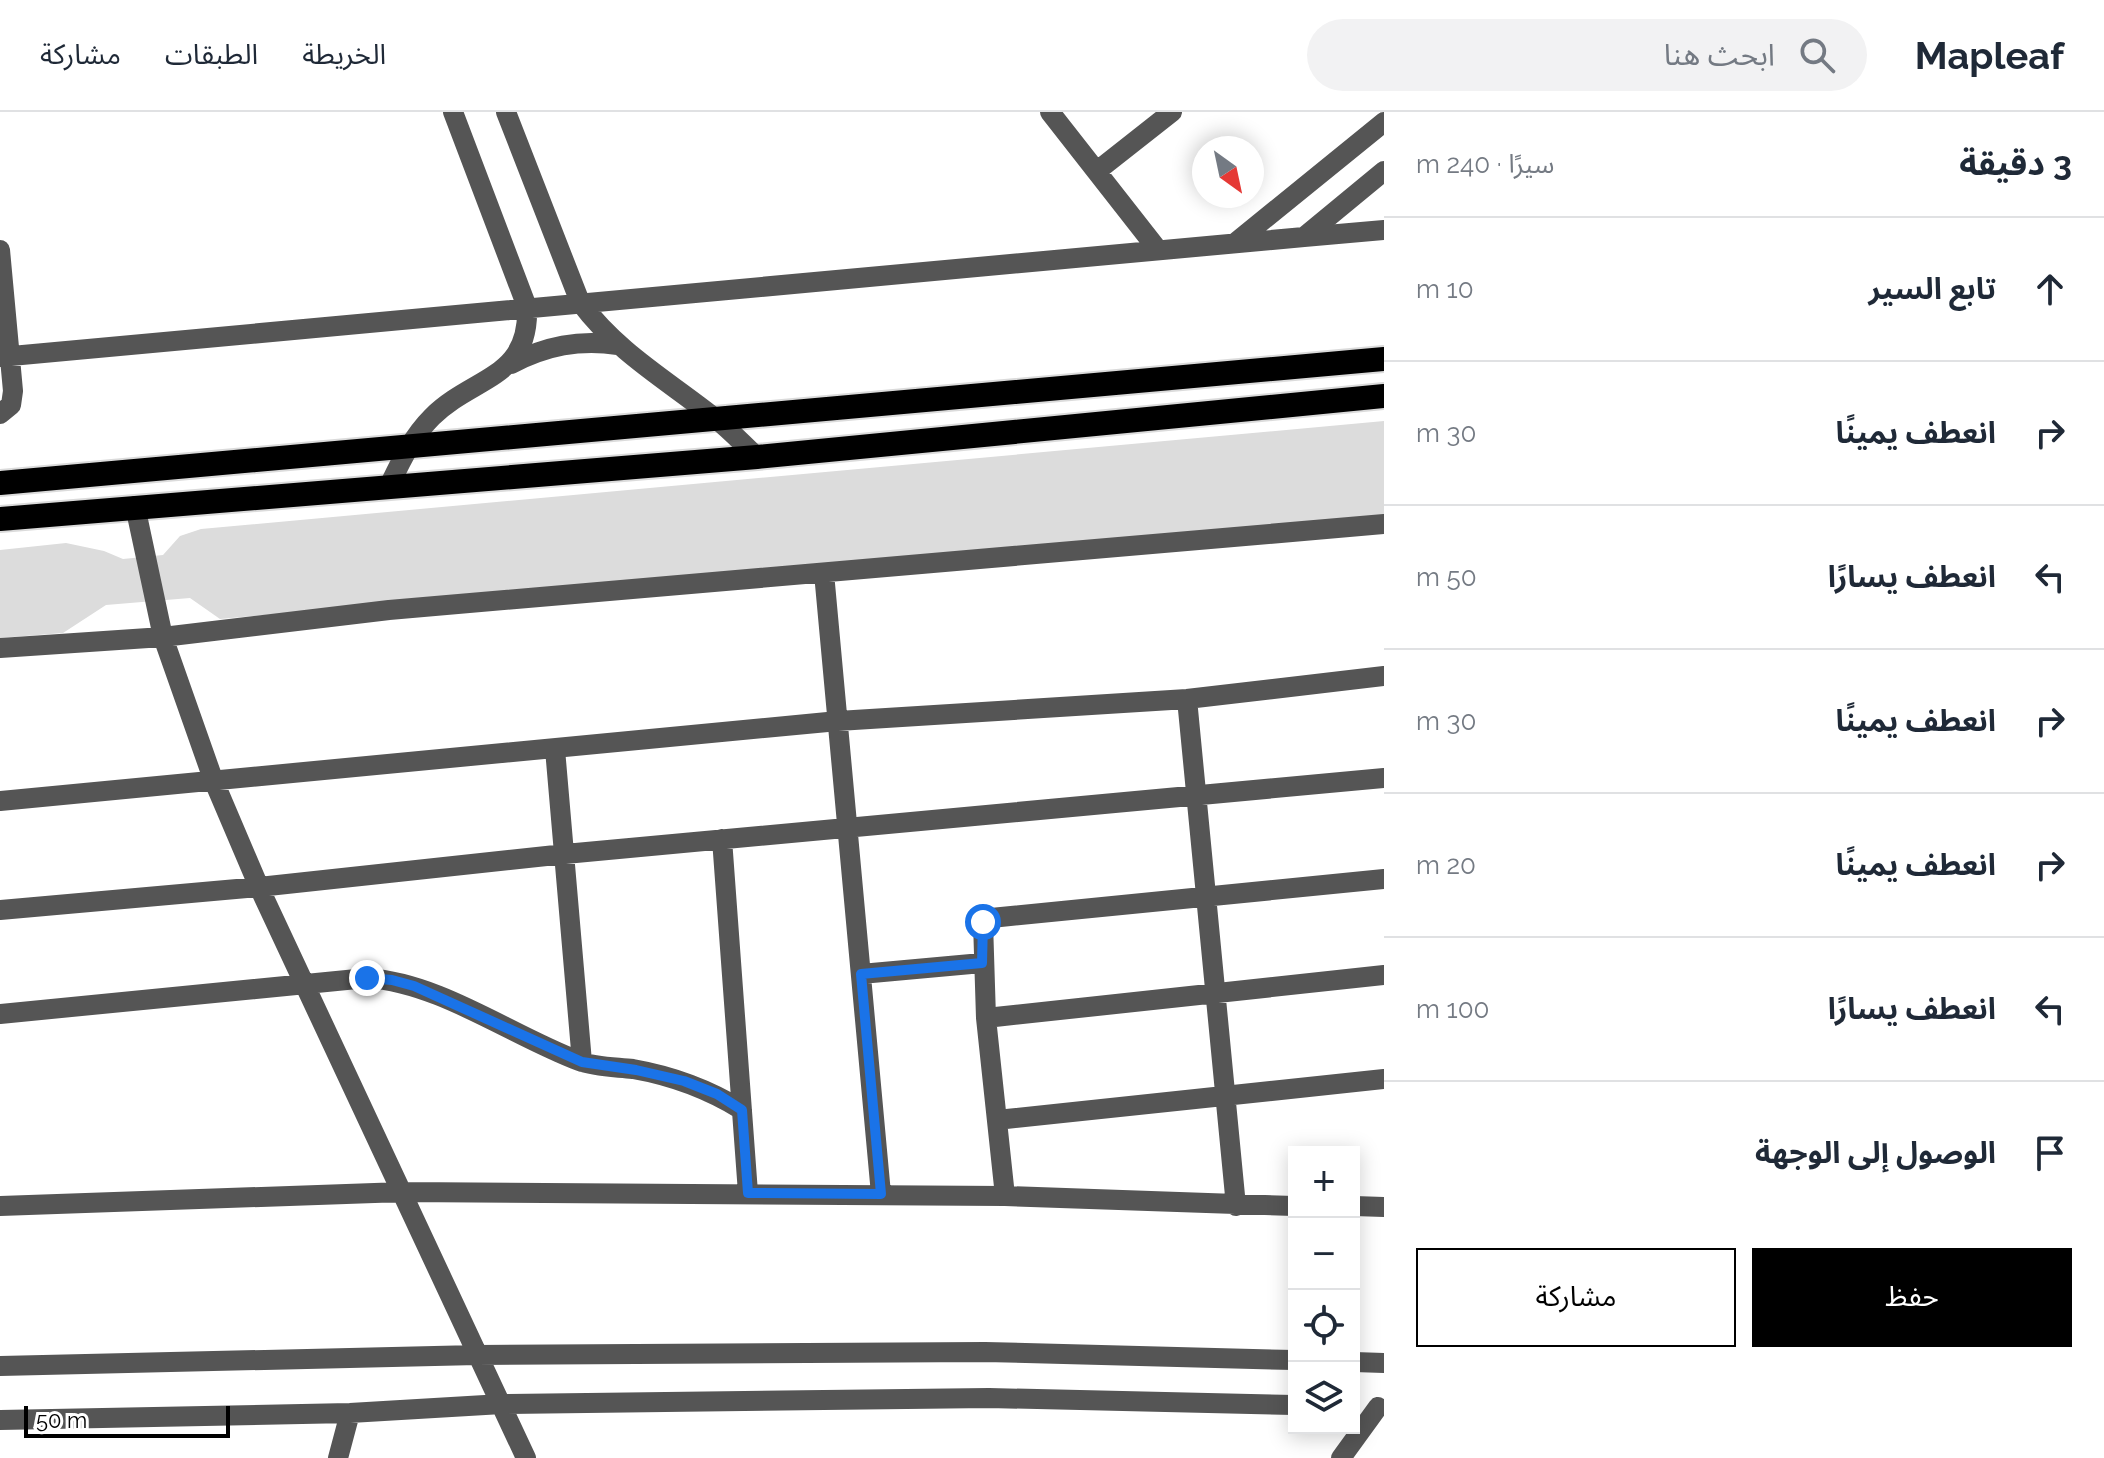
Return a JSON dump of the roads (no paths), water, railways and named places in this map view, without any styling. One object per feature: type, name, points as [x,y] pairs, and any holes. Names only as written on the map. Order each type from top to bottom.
[{"type":"highway","points":[[0,483],[1384,359]]},
{"type":"highway","points":[[0,519],[757,457],[1384,396]]},
{"type":"street","points":[[453,112],[527,307],[528,328],[522,348],[509,365]]},
{"type":"street","points":[[506,112],[580,302],[596,324],[635,360],[717,420],[757,457]]},
{"type":"street","points":[[1050,112],[1158,250]]},
{"type":"street","points":[[1097,171],[1172,112]]},
{"type":"street","points":[[1234,243],[1384,122]]},
{"type":"street","points":[[1304,237],[1384,171]]},
{"type":"street","points":[[5,357],[1384,230]]},
{"type":"street","points":[[0,250],[5,357],[13,399],[8,410],[0,414]]},
{"type":"street","points":[[389,486],[409,446],[431,418],[460,394],[537,351],[568,343],[618,345]]},
{"type":"street","points":[[135,506],[163,637],[213,779],[259,887],[526,1458]]},
{"type":"street","points":[[0,648],[163,637],[389,610],[1384,524]]},
{"type":"street","points":[[824,573],[881,1194]]},
{"type":"street","points":[[0,801],[838,721],[1187,699],[1384,676]]},
{"type":"street","points":[[1187,699],[1236,1206]]},
{"type":"street","points":[[555,749],[582,1062]]},
{"type":"street","points":[[0,910],[1384,778]]},
{"type":"street","points":[[722,839],[748,1193]]},
{"type":"street","points":[[1005,1196],[986,1018],[983,922],[991,918],[1384,879]]},
{"type":"street","points":[[861,974],[982,963]]},
{"type":"street","points":[[986,1018],[1384,975]]},
{"type":"street","points":[[0,1014],[367,978],[392,980],[432,994],[582,1062],[684,1081],[717,1094],[742,1110]]},
{"type":"street","points":[[997,1120],[1384,1079]]},
{"type":"street","points":[[0,1206],[403,1192],[881,1194],[1288,1206]]},
{"type":"street","points":[[1360,1206],[1384,1207]]},
{"type":"street","points":[[0,1366],[477,1355],[985,1352],[1288,1360]]},
{"type":"street","points":[[1360,1362],[1384,1363]]},
{"type":"street","points":[[0,1420],[350,1413],[502,1404],[989,1398],[1288,1405]]},
{"type":"street","points":[[1360,1407],[1381,1407]]},
{"type":"street","points":[[1341,1458],[1381,1407]]},
{"type":"street","points":[[338,1458],[350,1413]]}]
